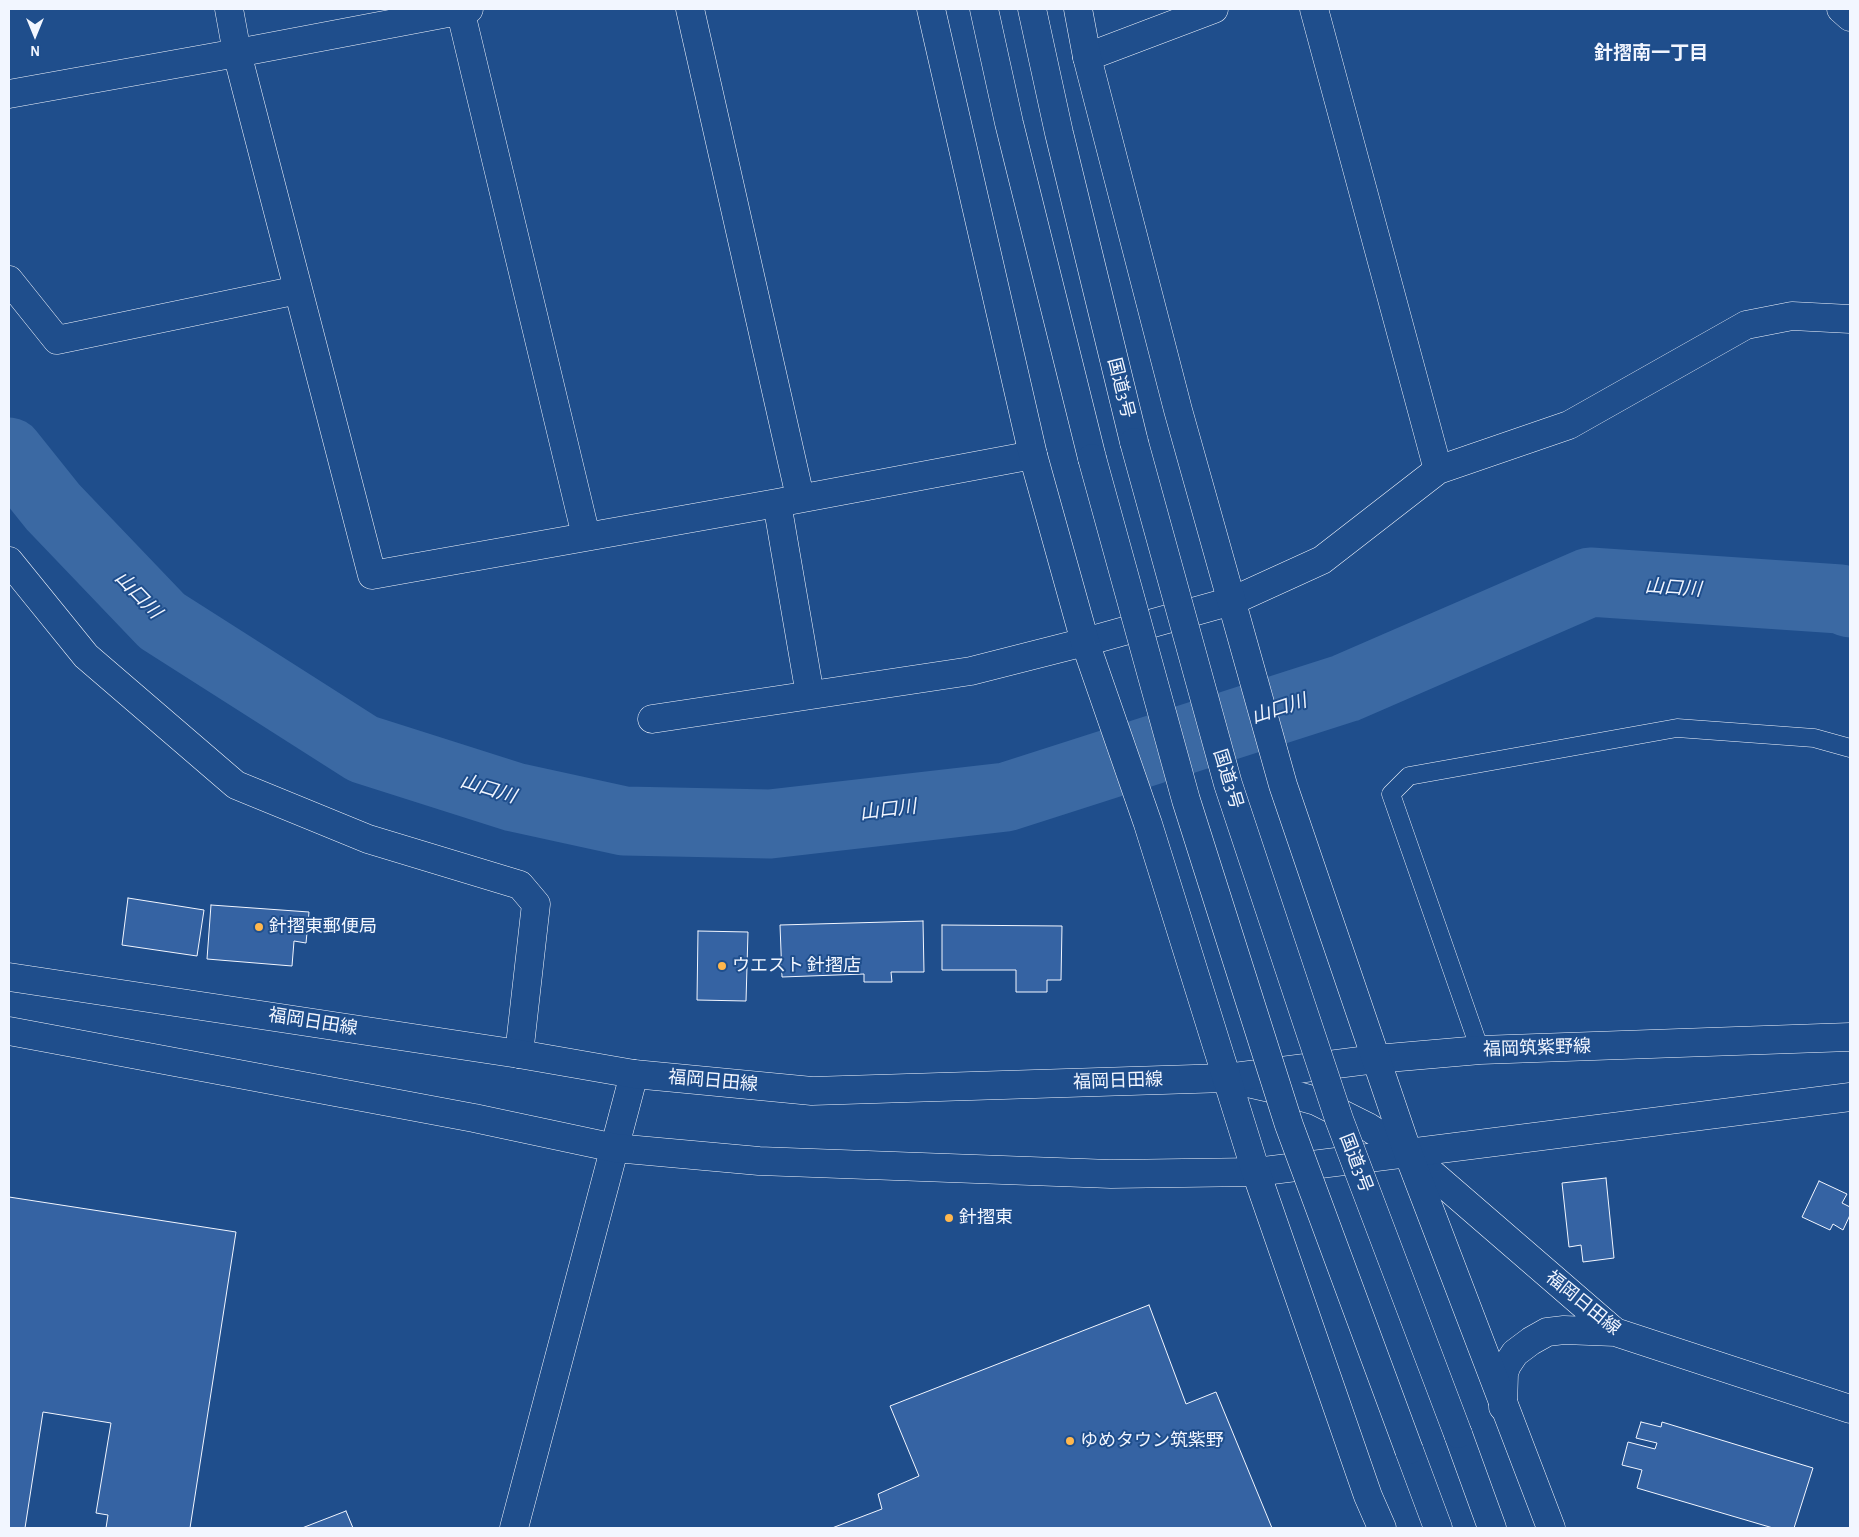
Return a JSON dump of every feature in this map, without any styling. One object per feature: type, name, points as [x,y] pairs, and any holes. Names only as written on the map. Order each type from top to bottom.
[{"type":"main road","points":[[229,9],[237,53],[372,575],[1033,455]]},
{"type":"main road","points":[[9,94],[237,53],[463,9],[586,536]]},
{"type":"main road","points":[[690,9],[789,500],[810,695]]},
{"type":"main road","points":[[931,9],[1033,455],[1089,651],[1148,824],[1256,1172],[1368,1496],[1382,1528]]},
{"type":"main road","points":[[984,9],[1009,123],[1092,458],[1186,800],[1289,1126],[1438,1528]]},
{"type":"main road","name":"国道3号","points":[[1032,9],[1059,133],[1134,442],[1228,784],[1339,1119],[1492,1528]]},
{"type":"main road","points":[[1078,9],[1087,57],[1178,410],[1283,785],[1408,1153],[1503,1407],[1551,1528]]},
{"type":"main road","points":[[1087,57],[1214,9]]},
{"type":"main road","points":[[1314,9],[1438,470]]},
{"type":"main road","points":[[1841,9],[1850,16]]},
{"type":"main road","points":[[9,280],[57,340],[298,290]]},
{"type":"main road","points":[[652,719],[971,671],[1089,651],[1232,601],[1322,560],[1438,470],[1569,425],[1746,325],[1792,316],[1850,319]]},
{"type":"main road","points":[[9,561],[86,656],[236,786],[368,839],[520,884],[536,904],[518,1054]]},
{"type":"main road","name":"福岡日田線","points":[[9,977],[518,1054],[634,1074],[812,1091],[1226,1078],[1270,1088],[1316,1102],[1368,1127],[1408,1153],[1615,1332],[1850,1409]]},
{"type":"main road","points":[[9,1031],[474,1118],[615,1148],[759,1161],[1110,1174],[1256,1172],[1850,1097]]},
{"type":"main road","name":"福岡筑紫野線","points":[[1226,1078],[1376,1059],[1480,1050],[1850,1037]]},
{"type":"main road","points":[[514,1528],[634,1074]]},
{"type":"main road","points":[[1503,1407],[1504,1373],[1507,1365],[1515,1352],[1531,1340],[1547,1332],[1564,1330],[1615,1332]]},
{"type":"lane","points":[[1480,1050],[1391,794],[1409,776],[1677,728],[1814,738],[1850,748]]},
{"type":"building","points":[[128,898],[204,910],[197,956],[122,945]]},
{"type":"building","name":"針摺東郵便局","points":[[211,905],[309,912],[306,943],[294,941],[292,966],[207,959]]},
{"type":"building","points":[[923,921],[924,972],[891,972],[892,982],[864,982],[864,974],[782,977],[780,925]]},
{"type":"building","points":[[942,925],[1062,926],[1061,980],[1047,980],[1047,992],[1016,992],[1016,970],[942,970]]},
{"type":"building","name":"ウエスト 針摺店","points":[[698,931],[748,932],[746,1001],[697,1000]]},
{"type":"building","points":[[1606,1178],[1614,1258],[1583,1262],[1581,1245],[1569,1247],[1562,1183]]},
{"type":"building","points":[[1819,1181],[1847,1194],[1842,1203],[1850,1207],[1850,1215],[1843,1230],[1833,1224],[1830,1230],[1802,1217]]},
{"type":"building","points":[[9,1197],[236,1232],[190,1528],[106,1528],[108,1515],[96,1513],[111,1423],[43,1412],[25,1528],[9,1528]]},
{"type":"building","name":"ゆめタウン筑紫野","points":[[1149,1305],[1186,1404],[1216,1392],[1272,1528],[832,1528],[882,1509],[878,1494],[919,1476],[890,1406]]},
{"type":"building","points":[[1641,1422],[1661,1427],[1662,1422],[1813,1468],[1794,1528],[1773,1528],[1637,1488],[1642,1470],[1622,1465],[1628,1442],[1655,1449],[1657,1443],[1636,1438]]},
{"type":"building","points":[[346,1511],[353,1528],[302,1528]]},
{"type":"waterway","name":"山口川","points":[[9,452],[53,507],[162,621],[363,749],[514,797],[624,821],[770,824],[1006,797],[1346,688],[1590,582],[1840,599],[1850,603]]},
{"type":"place","name":"針摺東郵便局","points":[[259,927]]},
{"type":"place","name":"ウエスト 針摺店","points":[[722,966]]},
{"type":"place","name":"針摺東","points":[[949,1218]]},
{"type":"place","name":"ゆめタウン筑紫野","points":[[1070,1441]]},
{"type":"district","name":"針摺南一丁目","points":[[1651,53]]}]
